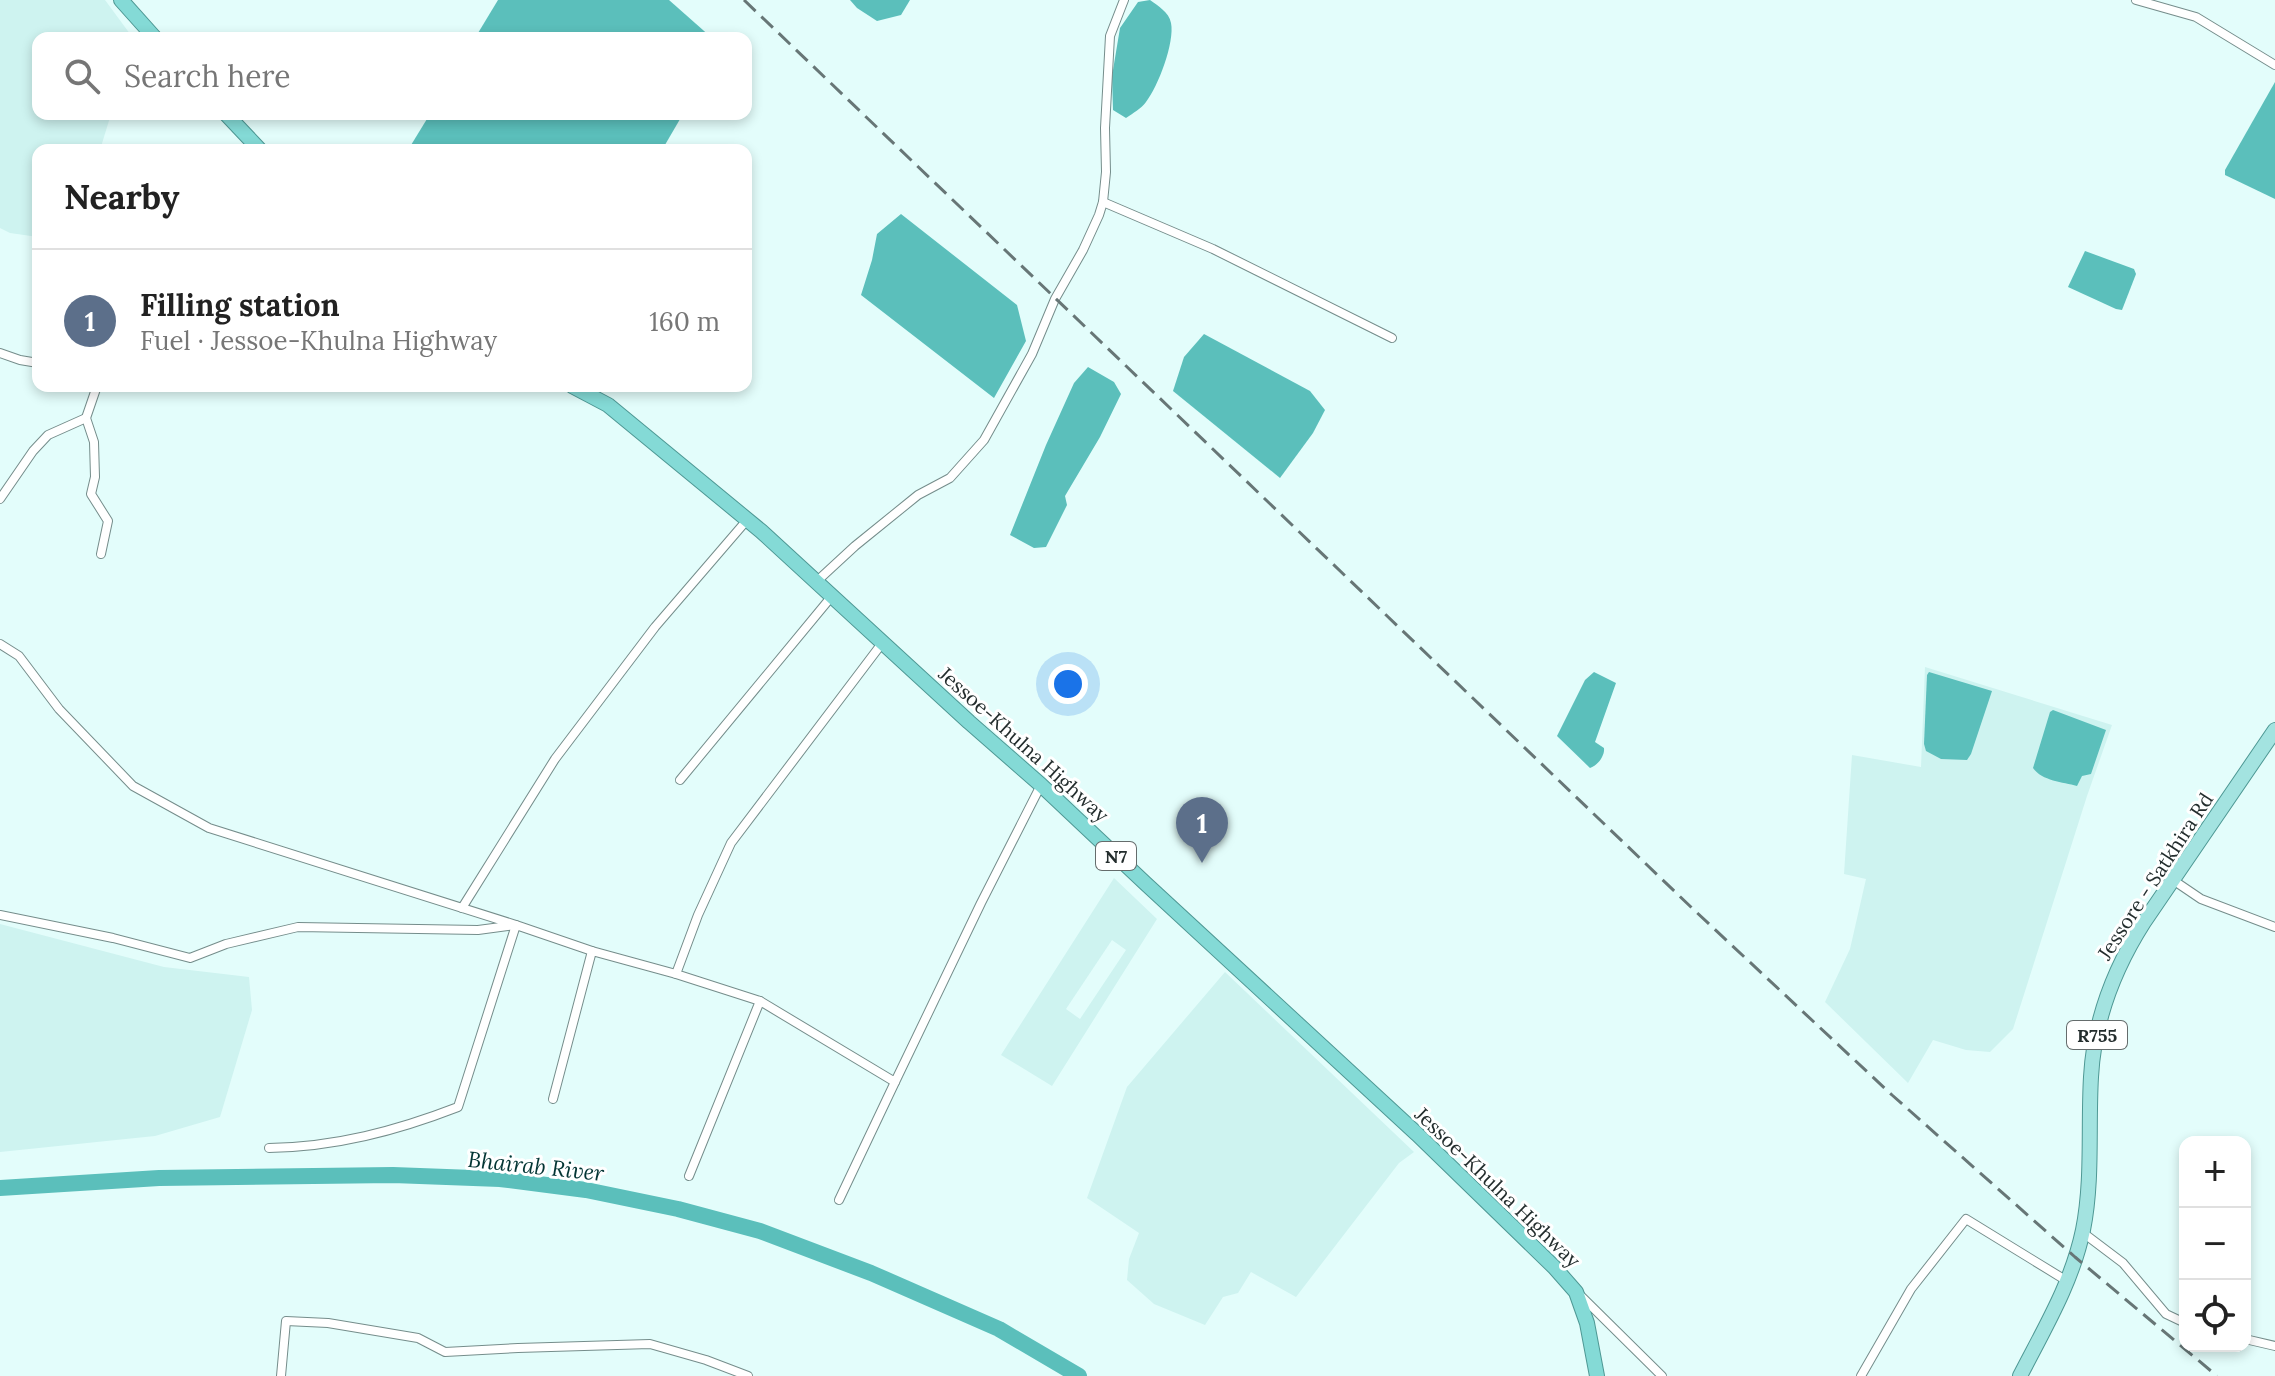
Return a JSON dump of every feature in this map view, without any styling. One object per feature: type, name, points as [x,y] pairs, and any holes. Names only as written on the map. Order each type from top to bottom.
[{"type":"highway","points":[[121,0],[135,7],[151,32]]},
{"type":"highway","points":[[232,120],[254,144]]},
{"type":"highway","name":"Jessoe-Khulna Highway","points":[[583,392],[608,405],[747,520],[883,641],[1409,1127],[1554,1267],[1576,1292],[1587,1323],[1597,1376]]},
{"type":"main road","name":"Jessore - Satkhira Rd","points":[[2020,1376],[2068,1281],[2082,1232],[2088,1178],[2091,1077],[2098,1025],[2111,984],[2128,946],[2275,730]]},
{"type":"street","points":[[816,582],[918,495],[950,478],[984,440],[1032,354],[1055,299],[1083,250],[1103,202],[1110,36],[1124,0]]},
{"type":"street","points":[[2136,0],[2196,17],[2275,65]]},
{"type":"street","points":[[1103,202],[1213,249],[1392,338]]},
{"type":"street","points":[[0,353],[32,362]]},
{"type":"street","points":[[95,392],[86,418],[94,442],[95,477],[91,494],[108,521],[101,554]]},
{"type":"street","points":[[0,499],[48,435],[86,418]]},
{"type":"street","points":[[462,908],[555,759],[655,627],[747,520]]},
{"type":"street","points":[[680,780],[832,596]]},
{"type":"street","points":[[676,974],[698,915],[731,843],[883,641]]},
{"type":"street","points":[[0,644],[19,656],[59,709],[133,786],[209,828],[592,951],[760,1001],[895,1082]]},
{"type":"street","points":[[839,1200],[1041,785]]},
{"type":"street","points":[[2173,880],[2201,899],[2275,927]]},
{"type":"street","points":[[0,915],[113,938],[190,958],[226,944],[298,927],[478,930],[516,925]]},
{"type":"street","points":[[269,1148],[305,1148],[364,1138],[412,1125],[458,1107],[516,925]]},
{"type":"street","points":[[553,1099],[592,951]]},
{"type":"street","points":[[689,1176],[760,1001]]},
{"type":"street","points":[[1861,1376],[1911,1289],[1966,1219],[2068,1281]]},
{"type":"street","points":[[2082,1232],[2123,1263],[2166,1314],[2179,1320]]},
{"type":"street","points":[[1576,1292],[1662,1376]]},
{"type":"street","points":[[281,1376],[286,1321],[328,1323],[418,1338],[445,1352],[650,1344],[748,1376]]},
{"type":"street","points":[[2251,1340],[2275,1346]]},
{"type":"shaded area","points":[[0,0],[105,0],[129,32],[32,32],[32,120],[109,120],[102,144],[32,144],[32,236],[0,228]]},
{"type":"shaded area","points":[[1925,667],[2112,725],[2013,1029],[1990,1052],[1966,1050],[1933,1040],[1908,1083],[1825,1002],[1850,949],[1866,879],[1844,874],[1852,755],[1921,767]]},
{"type":"shaded area","points":[[1114,878],[1157,919],[1052,1086],[1001,1055]],"holes":[[[1112,940],[1126,950],[1080,1019],[1066,1009]]]},
{"type":"shaded area","points":[[0,924],[164,967],[249,977],[252,1010],[220,1117],[155,1136],[0,1152]]},
{"type":"shaded area","points":[[1225,972],[1414,1152],[1399,1163],[1296,1297],[1251,1272],[1238,1293],[1223,1297],[1205,1325],[1154,1304],[1127,1280],[1129,1259],[1139,1233],[1087,1198],[1127,1087]]},
{"type":"water","points":[[498,0],[669,0],[705,32],[479,32]]},
{"type":"water","points":[[850,0],[910,0],[901,15],[877,21]]},
{"type":"water","points":[[1150,0],[1170,19],[1170,41],[1151,95],[1142,107],[1126,118],[1113,110],[1112,76],[1120,28],[1138,2]]},
{"type":"water","points":[[2275,82],[2275,199],[2225,175],[2225,170]]},
{"type":"water","points":[[426,120],[680,120],[666,144],[412,144]]},
{"type":"water","points":[[901,214],[1017,305],[1026,341],[994,398],[861,295],[877,234]]},
{"type":"water","points":[[2085,251],[2134,269],[2136,274],[2122,310],[2068,287]]},
{"type":"water","points":[[1204,334],[1310,391],[1325,410],[1313,433],[1280,478],[1173,391],[1184,357]]},
{"type":"water","points":[[1088,367],[1114,382],[1121,394],[1065,496],[1067,505],[1046,547],[1034,548],[1010,535],[1074,383]]},
{"type":"water","points":[[1594,672],[1616,683],[1595,742],[1604,748],[1603,754],[1598,763],[1590,768],[1557,736],[1585,680]]},
{"type":"water","points":[[1929,672],[1992,691],[1967,760],[1941,759],[1926,751]]},
{"type":"water","points":[[2053,710],[2106,730],[2091,774],[2082,776],[2077,786],[2047,778],[2033,768]]},
{"type":"waterway","name":"Bhairab River","points":[[0,1188],[159,1178],[393,1175],[500,1179],[586,1190],[678,1209],[760,1231],[871,1273],[999,1329],[1079,1376]]},
{"type":"railway","points":[[744,0],[1693,909],[1892,1095],[2075,1257],[2217,1376]]},
{"type":"place","name":"Filling station","points":[[1202,863]]}]
